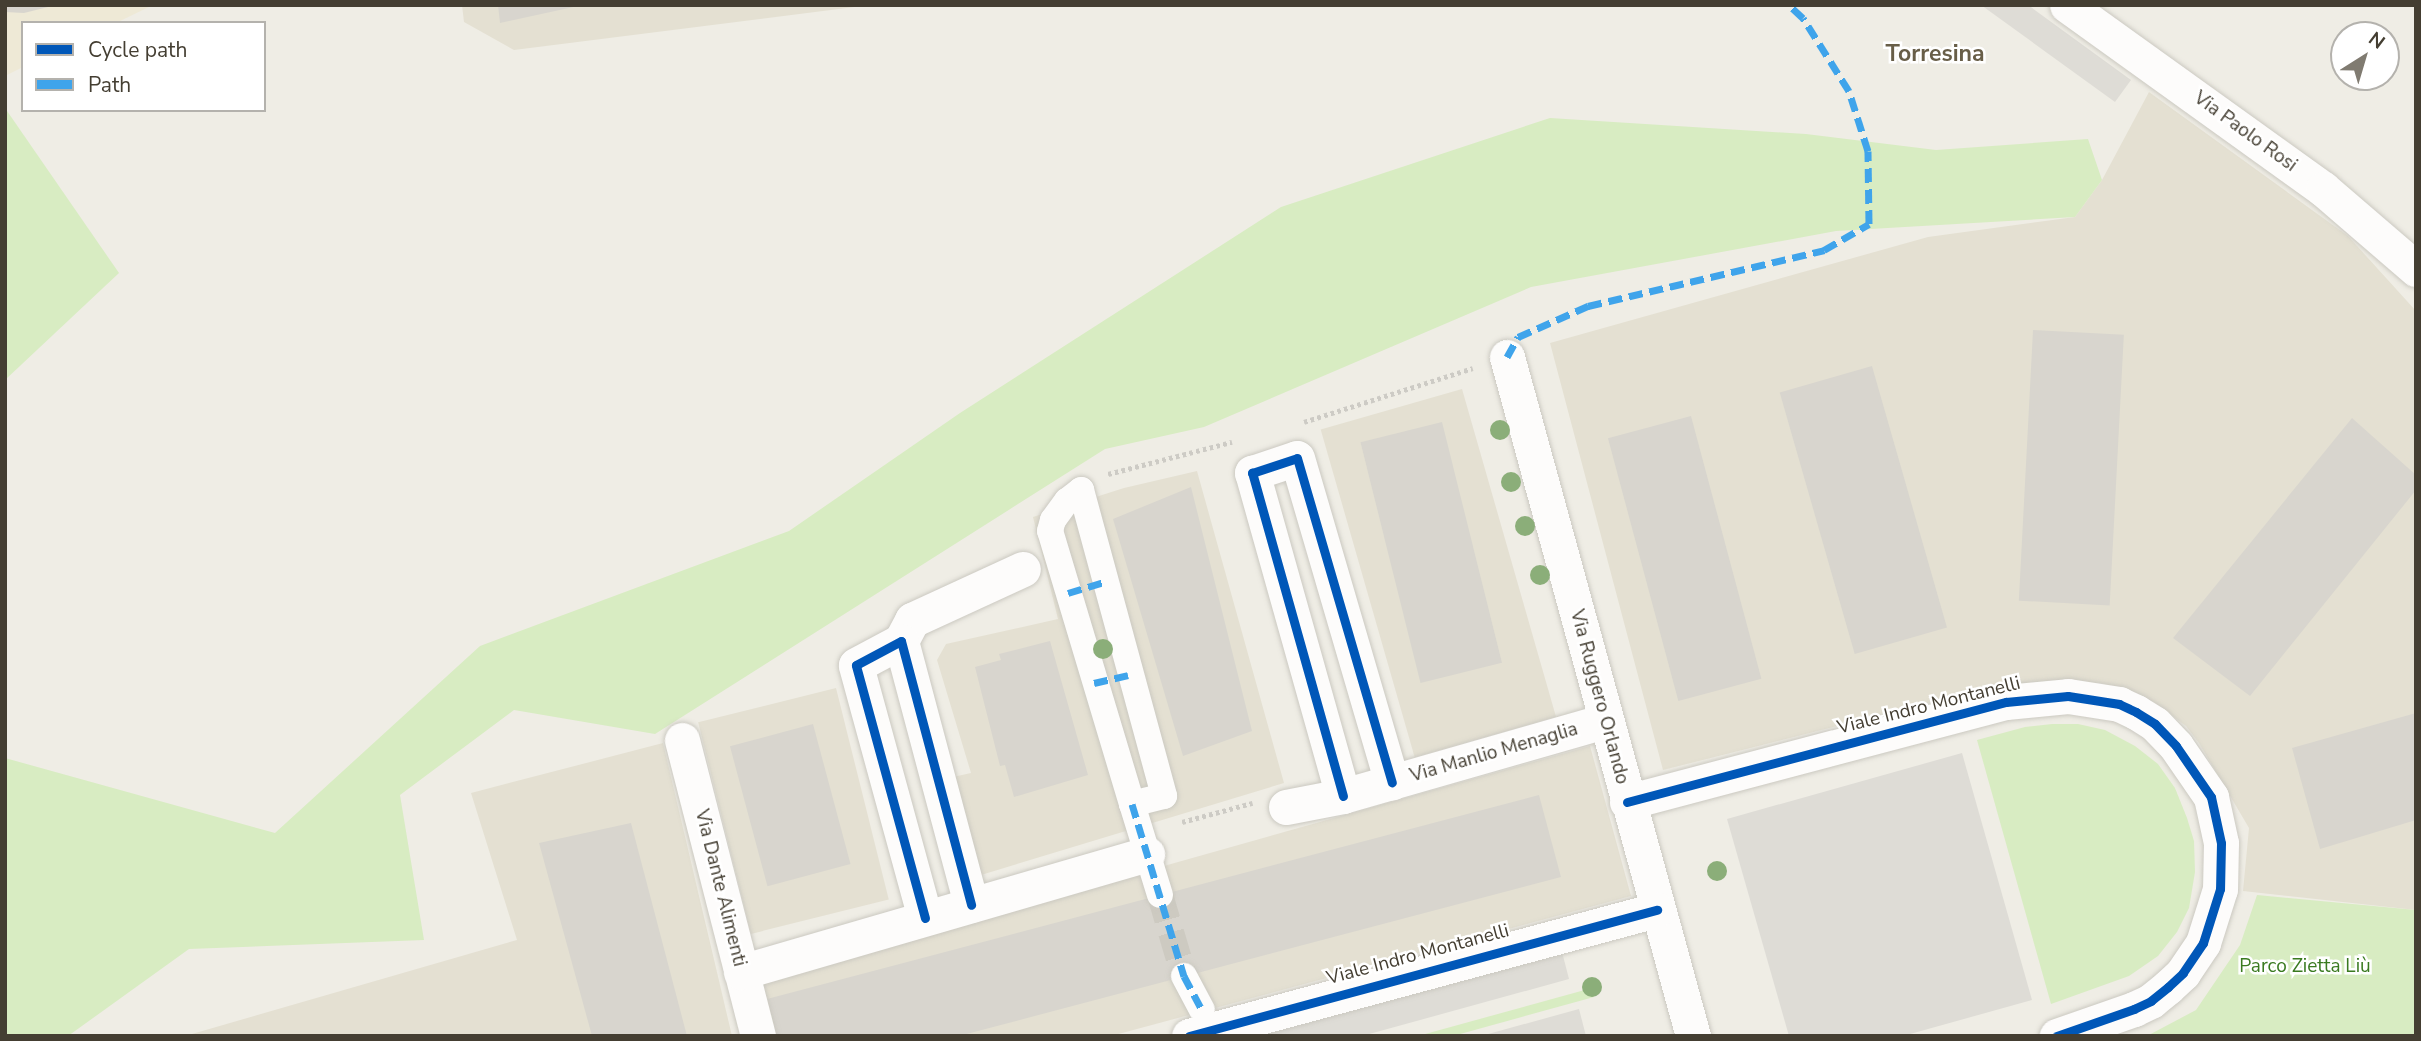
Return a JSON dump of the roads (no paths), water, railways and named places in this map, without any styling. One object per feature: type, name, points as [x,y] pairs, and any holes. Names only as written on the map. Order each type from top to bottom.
[{"type":"street","name":"Via Paolo Rosi","points":[[2067,5],[2323,188],[2416,269]]},
{"type":"street","name":"Via Ruggero Orlando","points":[[1507,357],[1657,910],[1681,1033]]},
{"type":"street","points":[[1343,796],[1252,473],[1297,458],[1392,782]]},
{"type":"street","points":[[1132,804],[1164,796],[1128,675],[1081,490],[1067,501],[1053,520],[1051,531],[1094,683],[1160,895]]},
{"type":"street","points":[[925,918],[856,665],[901,641],[912,620],[1023,569]]},
{"type":"street","points":[[1068,593],[1105,582]]},
{"type":"street","points":[[901,641],[971,905]]},
{"type":"street","points":[[1094,683],[1128,675]]},
{"type":"street","name":"Viale Indro Montanelli","points":[[1627,802],[2006,702],[2068,696],[2119,704],[2136,712],[2155,724],[2176,746],[2211,797],[2221,843],[2220,889],[2203,943],[2183,973],[2168,987],[2151,1002],[2057,1036]]},
{"type":"street","name":"Via Manlio Menaglia","points":[[1286,807],[1343,796],[1605,721]]},
{"type":"street","name":"Via Dante Alimenti","points":[[682,740],[758,1036]]},
{"type":"street","points":[[741,972],[971,905],[1144,843]]},
{"type":"street","name":"Viale Indro Montanelli","points":[[1196,1023],[1657,910]]},
{"type":"street","points":[[1184,976],[1196,1023]]},
{"type":"tunnel","points":[[1160,895],[1184,976]]},
{"type":"district","name":"Torresina","points":[[1935,54]]},
{"type":"park label","name":"Parco Zietta Liù","points":[[2305,967]]}]
